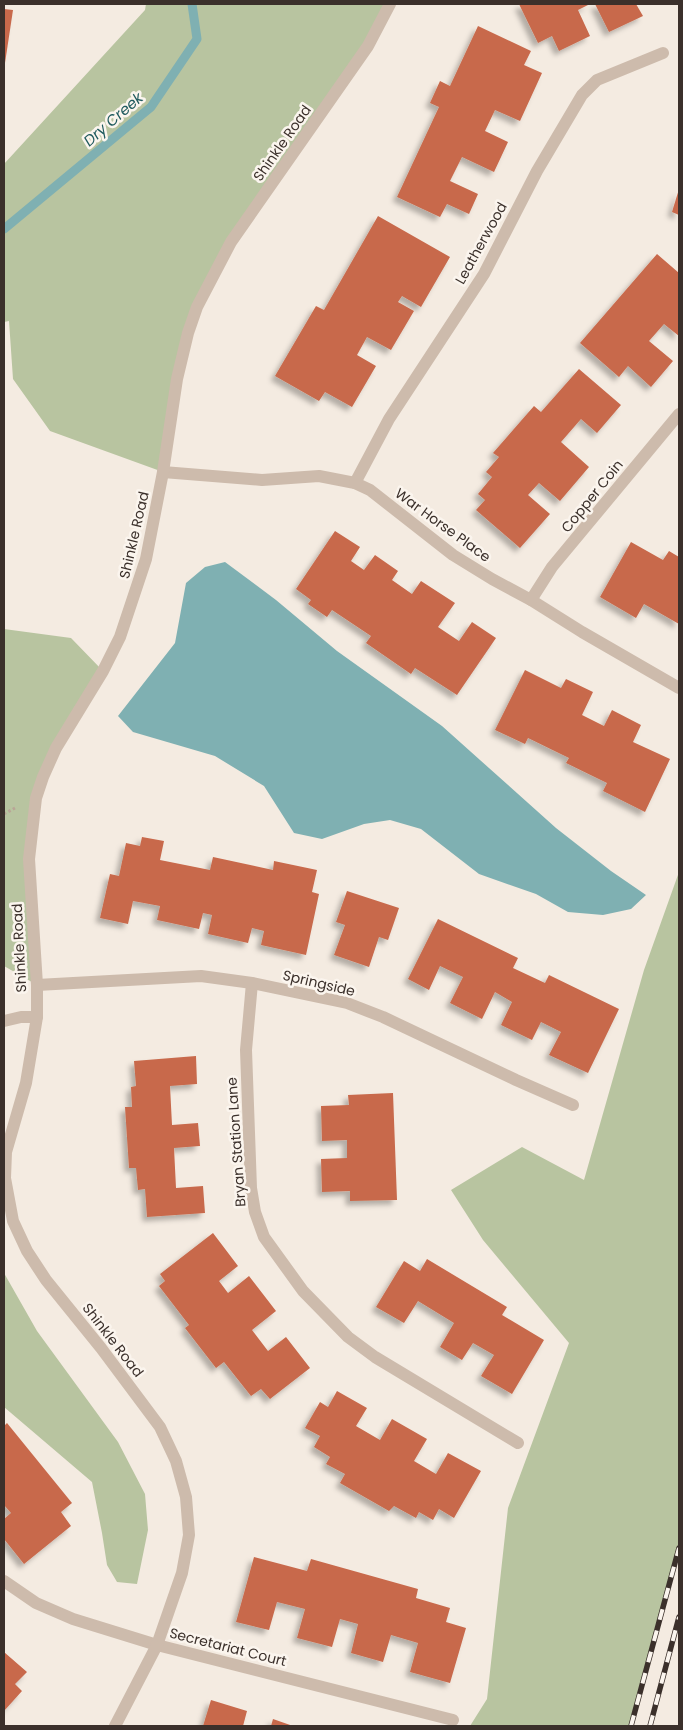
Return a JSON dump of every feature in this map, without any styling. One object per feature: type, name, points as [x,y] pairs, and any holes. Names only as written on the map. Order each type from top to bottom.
[{"type":"street","name":"Shinkle Road","points":[[115,1726],[157,1644],[182,1573],[188,1535],[186,1496],[176,1461],[160,1427],[101,1348],[46,1280],[27,1251],[13,1221],[5,1178],[6,1152],[26,1083],[37,1017],[37,985],[29,859],[36,798],[56,748],[103,671],[120,638],[146,559],[163,472],[177,379],[188,333],[197,307],[230,242],[368,46],[390,4]]},
{"type":"street","name":"Leatherwood","points":[[355,484],[389,420],[484,274],[537,171],[582,95],[596,80],[663,52]]},
{"type":"street","name":"Copper Coin","points":[[531,600],[552,567],[679,414]]},
{"type":"street","name":"War Horse Place","points":[[163,472],[262,480],[319,476],[355,484],[370,490],[453,555],[679,688]]},
{"type":"street","name":"Springside","points":[[37,985],[201,976],[252,983],[347,1003],[374,1013],[573,1105]]},
{"type":"street","name":"Bryan Station Lane","points":[[252,983],[246,1050],[251,1188],[255,1212],[264,1237],[303,1291],[348,1337],[375,1357],[518,1443]]},
{"type":"street","points":[[4,1021],[21,1017],[37,1017]]},
{"type":"street","name":"Secretariat Court","points":[[4,1582],[36,1602],[73,1618],[157,1644],[453,1720]]},
{"type":"green space","points":[[146,4],[390,4],[231,242],[197,307],[163,472],[50,431],[13,379],[9,321],[4,322],[4,164],[145,10]]},
{"type":"green space","points":[[4,629],[71,638],[103,671],[43,777],[29,859],[37,985],[4,966]]},
{"type":"green space","points":[[679,872],[679,1548],[631,1726],[470,1726],[487,1699],[508,1508],[569,1343],[483,1240],[451,1190],[522,1147],[584,1180],[644,970]]},
{"type":"green space","points":[[4,1273],[37,1331],[118,1442],[145,1494],[148,1530],[137,1584],[117,1582],[107,1565],[92,1482],[4,1407]]},
{"type":"water","points":[[225,562],[276,600],[337,651],[442,726],[556,828],[611,871],[646,895],[631,909],[603,915],[568,912],[536,894],[479,874],[421,829],[390,820],[364,824],[322,839],[294,833],[264,786],[215,756],[133,732],[118,716],[175,643],[186,583],[205,567]]},
{"type":"building","points":[[519,4],[590,4],[578,10],[590,36],[559,51],[552,36],[538,43]]},
{"type":"building","points":[[595,4],[636,4],[643,16],[609,32]]},
{"type":"building","points":[[4,9],[13,10],[5,63],[4,63]]},
{"type":"building","points":[[478,26],[531,51],[524,65],[542,73],[520,121],[495,110],[485,131],[508,142],[494,172],[462,157],[450,181],[478,194],[469,214],[447,204],[440,217],[397,197],[439,107],[430,103],[440,81],[450,86]]},
{"type":"building","points":[[679,189],[679,215],[672,212]]},
{"type":"building","points":[[378,216],[450,257],[421,307],[402,296],[398,302],[414,311],[391,350],[367,337],[357,355],[376,366],[352,407],[325,392],[319,401],[275,376],[316,306],[324,310]]},
{"type":"building","points":[[657,254],[679,273],[679,336],[664,324],[649,341],[673,361],[651,387],[628,366],[619,377],[580,343]]},
{"type":"building","points":[[579,369],[621,405],[597,433],[581,419],[561,442],[589,467],[560,501],[539,483],[528,495],[550,514],[520,548],[476,510],[485,500],[478,494],[492,477],[486,472],[499,457],[493,453],[534,406],[541,412]]},
{"type":"building","points":[[335,531],[360,547],[351,561],[364,570],[375,555],[398,571],[392,580],[412,594],[421,581],[455,603],[438,627],[459,641],[472,622],[496,638],[457,695],[415,668],[411,674],[366,643],[371,636],[332,610],[327,617],[308,604],[311,600],[296,589]]},
{"type":"building","points":[[631,542],[663,560],[669,551],[679,557],[679,624],[644,604],[636,618],[600,597]]},
{"type":"building","points":[[525,670],[561,688],[566,679],[593,692],[582,715],[604,726],[612,710],[641,725],[633,742],[670,759],[645,812],[603,791],[607,783],[566,763],[569,758],[528,738],[525,744],[495,730]]},
{"type":"building","points":[[142,837],[164,841],[160,860],[210,870],[213,857],[273,870],[274,861],[317,870],[312,892],[319,894],[306,955],[261,945],[264,931],[252,928],[248,943],[208,934],[212,915],[203,913],[199,929],[157,920],[160,906],[133,901],[128,924],[100,918],[110,874],[119,876],[126,843],[140,846]]},
{"type":"building","points":[[347,891],[399,908],[388,940],[379,937],[369,967],[334,955],[345,925],[336,922]]},
{"type":"building","points":[[438,919],[518,958],[513,968],[545,983],[549,975],[619,1009],[588,1073],[549,1055],[561,1032],[541,1022],[532,1040],[501,1025],[512,1002],[495,992],[482,1019],[450,1003],[463,977],[440,966],[429,990],[408,979]]},
{"type":"building","points":[[196,1056],[197,1084],[170,1086],[172,1125],[198,1123],[200,1146],[174,1148],[176,1188],[203,1186],[205,1213],[147,1217],[145,1189],[138,1190],[136,1168],[129,1168],[125,1107],[132,1107],[131,1087],[136,1086],[134,1061]]},
{"type":"building","points":[[393,1093],[397,1200],[350,1201],[350,1191],[322,1192],[321,1159],[347,1158],[347,1140],[322,1141],[321,1106],[349,1105],[348,1095]]},
{"type":"building","points":[[213,1233],[238,1266],[219,1281],[228,1293],[249,1276],[276,1311],[252,1330],[268,1351],[286,1337],[310,1368],[270,1399],[261,1389],[251,1396],[224,1362],[216,1368],[185,1328],[189,1325],[159,1286],[165,1281],[160,1274]]},
{"type":"building","points":[[427,1259],[507,1307],[502,1315],[544,1340],[512,1394],[481,1376],[494,1355],[473,1343],[462,1360],[440,1347],[454,1323],[418,1301],[404,1323],[376,1307],[404,1261],[420,1271]]},
{"type":"building","points":[[337,1391],[367,1408],[356,1426],[380,1440],[392,1419],[427,1439],[414,1461],[436,1474],[448,1453],[481,1471],[454,1518],[439,1509],[433,1520],[419,1512],[416,1518],[394,1506],[389,1511],[340,1483],[345,1474],[326,1464],[330,1457],[314,1447],[320,1436],[305,1428],[320,1402],[328,1407]]},
{"type":"building","points":[[7,1423],[72,1503],[61,1512],[71,1526],[24,1564],[4,1539],[4,1519],[11,1513],[4,1505],[4,1426]]},
{"type":"building","points":[[254,1557],[307,1571],[311,1559],[418,1589],[416,1598],[450,1608],[446,1622],[466,1628],[450,1683],[410,1672],[418,1643],[391,1635],[383,1662],[351,1653],[358,1624],[340,1619],[332,1647],[297,1638],[305,1609],[277,1602],[269,1630],[236,1622]]},
{"type":"building","points":[[4,1652],[27,1672],[15,1684],[22,1691],[4,1711]]},
{"type":"building","points":[[211,1700],[247,1711],[243,1726],[203,1726]]},
{"type":"building","points":[[273,1719],[293,1726],[271,1726]]},
{"type":"waterway","name":"Dry Creek","points":[[4,229],[151,107],[197,39],[192,4]]},
{"type":"railway","points":[[631,1726],[679,1548]]},
{"type":"railway","points":[[650,1726],[679,1617]]}]
